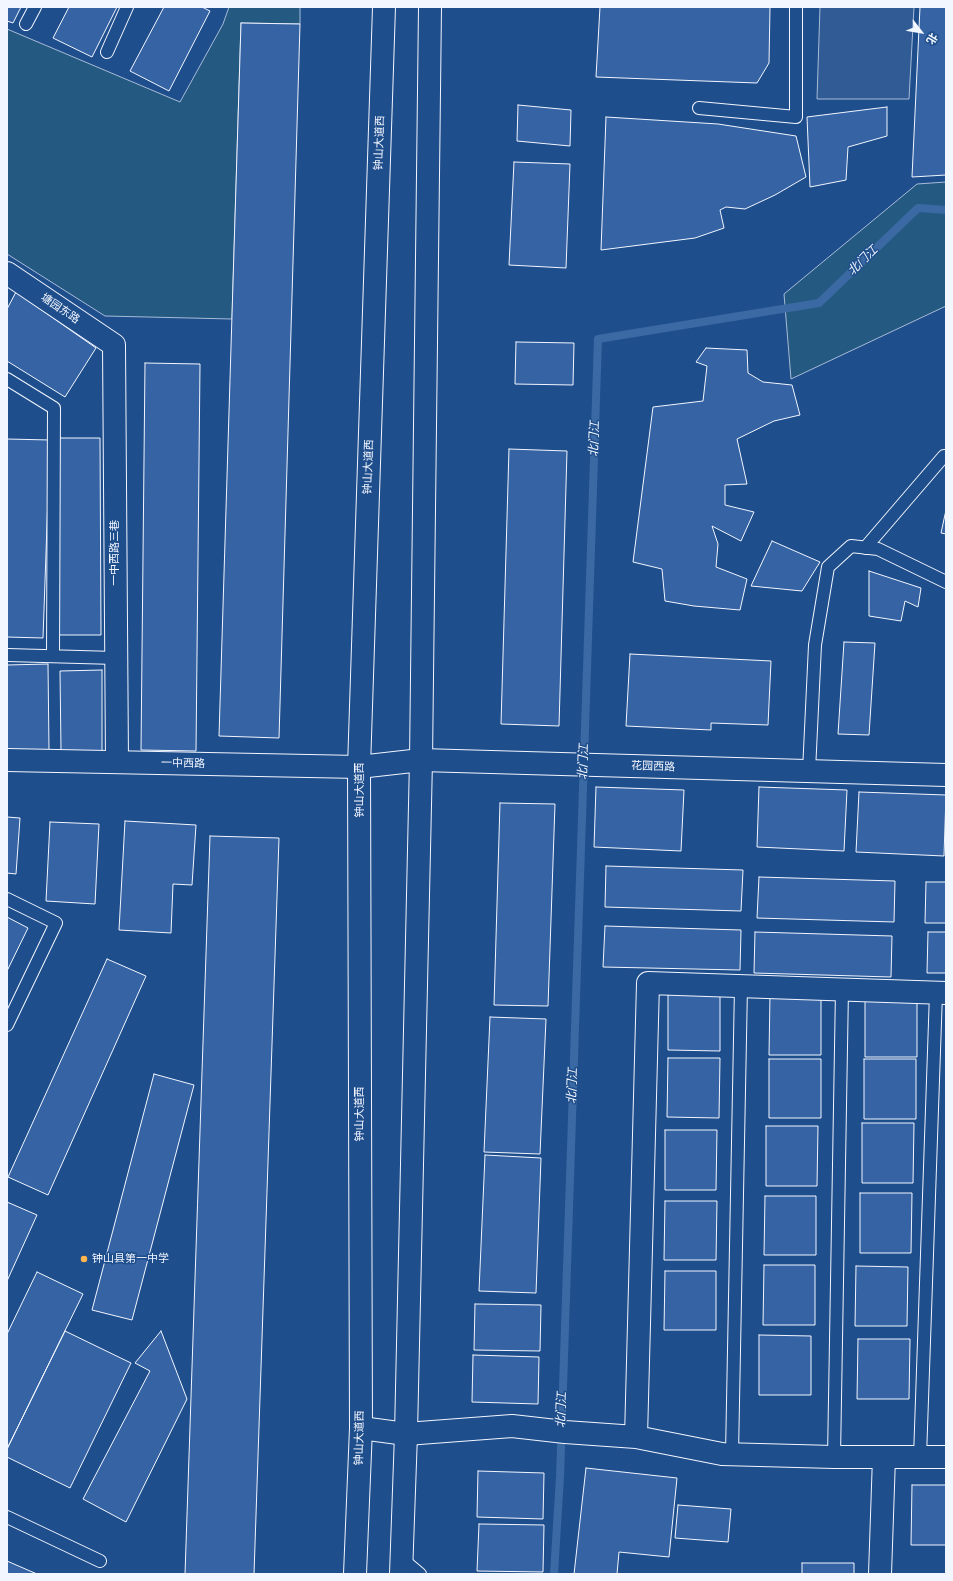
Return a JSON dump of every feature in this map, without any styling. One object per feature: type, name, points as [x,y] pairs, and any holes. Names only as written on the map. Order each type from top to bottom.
[{"type":"main road","name":"钟山大道西","points":[[355,1574],[361,1428],[360,767],[384,7]]},
{"type":"main road","points":[[401,1566],[406,1434],[421,760],[430,7]]},
{"type":"main road","name":"塘园东路","points":[[7,273],[114,345]]},
{"type":"main road","name":"一中西路三巷","points":[[114,345],[117,762]]},
{"type":"main road","name":"一中西路","points":[[7,760],[360,767]]},
{"type":"main road","name":"花园西路","points":[[360,767],[421,760],[946,775]]},
{"type":"main road","points":[[636,1437],[648,983],[941,993]]},
{"type":"main road","points":[[361,1428],[406,1434],[512,1426],[565,1432],[636,1437],[722,1454],[834,1457],[946,1457]]},
{"type":"main road","points":[[880,1574],[884,1457]]},
{"type":"lane","points":[[26,24],[36,7]]},
{"type":"lane","points":[[107,52],[127,7]]},
{"type":"lane","points":[[699,108],[796,117],[796,7]]},
{"type":"lane","points":[[7,379],[54,408],[53,656]]},
{"type":"lane","points":[[865,548],[944,456],[946,456]]},
{"type":"lane","points":[[809,771],[815,645],[828,567],[852,546],[878,549],[946,582]]},
{"type":"lane","points":[[7,655],[116,658]]},
{"type":"lane","points":[[7,899],[56,922],[7,1025]]},
{"type":"lane","points":[[732,1454],[741,986]]},
{"type":"lane","points":[[834,1457],[842,989]]},
{"type":"lane","points":[[920,1457],[941,993]]},
{"type":"lane","points":[[7,1517],[100,1561]]},
{"type":"lane","points":[[401,1566],[420,1574]]},
{"type":"shaded area","points":[[229,7],[300,7],[300,24],[241,23],[232,319],[105,316],[7,254],[7,29],[180,102],[223,24]]},
{"type":"shaded area","points":[[820,7],[914,7],[909,99],[817,99]]},
{"type":"shaded area","points":[[946,182],[946,306],[791,379],[784,294],[917,184]]},
{"type":"building","points":[[7,7],[21,7],[13,23],[7,21]]},
{"type":"building","points":[[69,7],[117,7],[92,57],[53,38]]},
{"type":"building","points":[[164,7],[202,7],[210,11],[169,91],[130,71]]},
{"type":"building","points":[[600,7],[770,7],[769,63],[757,83],[596,77]]},
{"type":"building","points":[[920,7],[946,7],[946,175],[912,177]]},
{"type":"building","points":[[241,23],[300,24],[279,738],[219,736]]},
{"type":"building","points":[[518,105],[571,110],[570,146],[517,141]]},
{"type":"building","points":[[887,107],[887,136],[848,147],[846,180],[810,187],[807,117]]},
{"type":"building","points":[[606,117],[718,124],[796,136],[806,177],[775,195],[745,209],[726,207],[720,210],[724,228],[695,238],[601,250]]},
{"type":"building","points":[[514,162],[570,164],[566,268],[509,265]]},
{"type":"building","points":[[16,292],[96,348],[65,397],[7,361],[7,309]]},
{"type":"building","points":[[516,342],[574,343],[573,385],[515,384]]},
{"type":"building","points":[[706,348],[747,350],[748,373],[763,382],[792,385],[800,415],[774,421],[737,439],[747,484],[725,485],[725,505],[754,512],[741,541],[712,526],[718,544],[716,567],[747,579],[740,610],[694,606],[665,601],[662,569],[633,562],[653,407],[703,401],[707,366],[696,362]]},
{"type":"building","points":[[145,363],[200,364],[196,751],[141,750]]},
{"type":"building","points":[[57,438],[100,438],[101,635],[58,635]]},
{"type":"building","points":[[7,439],[50,440],[43,638],[7,637]]},
{"type":"building","points":[[509,449],[567,451],[559,726],[501,724]]},
{"type":"building","points":[[946,510],[946,534],[941,533]]},
{"type":"building","points":[[772,541],[820,562],[802,591],[751,586]]},
{"type":"building","points":[[869,571],[921,588],[918,607],[905,601],[901,621],[869,616]]},
{"type":"building","points":[[844,642],[875,643],[869,735],[838,734]]},
{"type":"building","points":[[630,654],[771,661],[768,725],[711,723],[711,730],[626,726]]},
{"type":"building","points":[[48,664],[49,750],[7,750],[7,665]]},
{"type":"building","points":[[102,670],[102,751],[61,751],[60,671]]},
{"type":"building","points":[[596,787],[684,790],[681,851],[594,847]]},
{"type":"building","points":[[759,787],[847,790],[844,851],[757,847]]},
{"type":"building","points":[[859,792],[946,795],[944,856],[856,852]]},
{"type":"building","points":[[500,803],[555,804],[548,1006],[494,1005]]},
{"type":"building","points":[[7,817],[20,818],[16,874],[7,873]]},
{"type":"building","points":[[125,821],[196,825],[192,885],[173,884],[171,933],[119,930]]},
{"type":"building","points":[[50,822],[99,824],[95,904],[46,901]]},
{"type":"building","points":[[210,836],[279,838],[254,1574],[185,1574]]},
{"type":"building","points":[[606,866],[743,870],[741,911],[605,907]]},
{"type":"building","points":[[759,877],[895,881],[894,922],[757,918]]},
{"type":"building","points":[[926,882],[946,882],[946,923],[925,923]]},
{"type":"building","points":[[7,917],[28,928],[7,971]]},
{"type":"building","points":[[605,926],[741,930],[740,970],[603,967]]},
{"type":"building","points":[[755,932],[892,936],[891,977],[754,973]]},
{"type":"building","points":[[928,932],[946,932],[946,973],[927,973]]},
{"type":"building","points":[[107,959],[146,976],[48,1195],[8,1177]]},
{"type":"building","points":[[668,991],[720,991],[720,1051],[668,1050]]},
{"type":"building","points":[[770,995],[821,996],[821,1055],[769,1055]]},
{"type":"building","points":[[865,997],[917,998],[917,1057],[865,1057]]},
{"type":"building","points":[[490,1017],[546,1019],[540,1154],[484,1152]]},
{"type":"building","points":[[668,1058],[720,1058],[719,1118],[667,1117]]},
{"type":"building","points":[[769,1059],[821,1059],[821,1118],[769,1118]]},
{"type":"building","points":[[864,1059],[916,1059],[916,1119],[864,1119]]},
{"type":"building","points":[[154,1074],[194,1085],[132,1320],[92,1310]]},
{"type":"building","points":[[862,1123],[914,1123],[913,1183],[862,1183]]},
{"type":"building","points":[[766,1126],[818,1126],[817,1186],[766,1186]]},
{"type":"building","points":[[665,1130],[717,1130],[716,1190],[665,1190]]},
{"type":"building","points":[[485,1155],[541,1158],[536,1293],[479,1291]]},
{"type":"building","points":[[860,1193],[912,1193],[911,1253],[860,1253]]},
{"type":"building","points":[[765,1196],[816,1196],[816,1255],[764,1255]]},
{"type":"building","points":[[665,1201],[717,1201],[716,1260],[664,1260]]},
{"type":"building","points":[[7,1202],[37,1215],[7,1281]]},
{"type":"building","points":[[764,1265],[815,1265],[815,1325],[763,1325]]},
{"type":"building","points":[[856,1266],[908,1267],[907,1326],[855,1326]]},
{"type":"building","points":[[665,1271],[716,1271],[716,1330],[664,1330]]},
{"type":"building","points":[[37,1272],[83,1294],[7,1449],[7,1334]]},
{"type":"building","points":[[475,1304],[541,1305],[540,1351],[474,1350]]},
{"type":"building","points":[[65,1331],[131,1363],[70,1488],[7,1457],[7,1449]]},
{"type":"building","points":[[161,1331],[187,1399],[126,1522],[83,1499],[150,1371],[135,1363]]},
{"type":"building","points":[[759,1335],[811,1336],[811,1395],[759,1395]]},
{"type":"building","points":[[858,1339],[910,1339],[909,1399],[857,1399]]},
{"type":"building","points":[[473,1355],[539,1357],[538,1404],[472,1402]]},
{"type":"building","points":[[586,1468],[677,1478],[669,1557],[619,1552],[617,1574],[574,1574]]},
{"type":"building","points":[[478,1471],[544,1473],[543,1519],[477,1517]]},
{"type":"building","points":[[912,1485],[946,1485],[946,1545],[911,1545]]},
{"type":"building","points":[[678,1505],[731,1509],[728,1542],[675,1538]]},
{"type":"building","points":[[479,1524],[544,1525],[543,1572],[477,1571]]},
{"type":"building","points":[[7,1561],[37,1574],[7,1574]]},
{"type":"building","points":[[802,1563],[854,1563],[854,1574],[802,1574]]},
{"type":"waterway","name":"北门江","points":[[554,1574],[560,1477],[598,339],[819,303],[918,208],[946,210]]},
{"type":"place","name":"钟山县第一中学","points":[[84,1259]]}]
